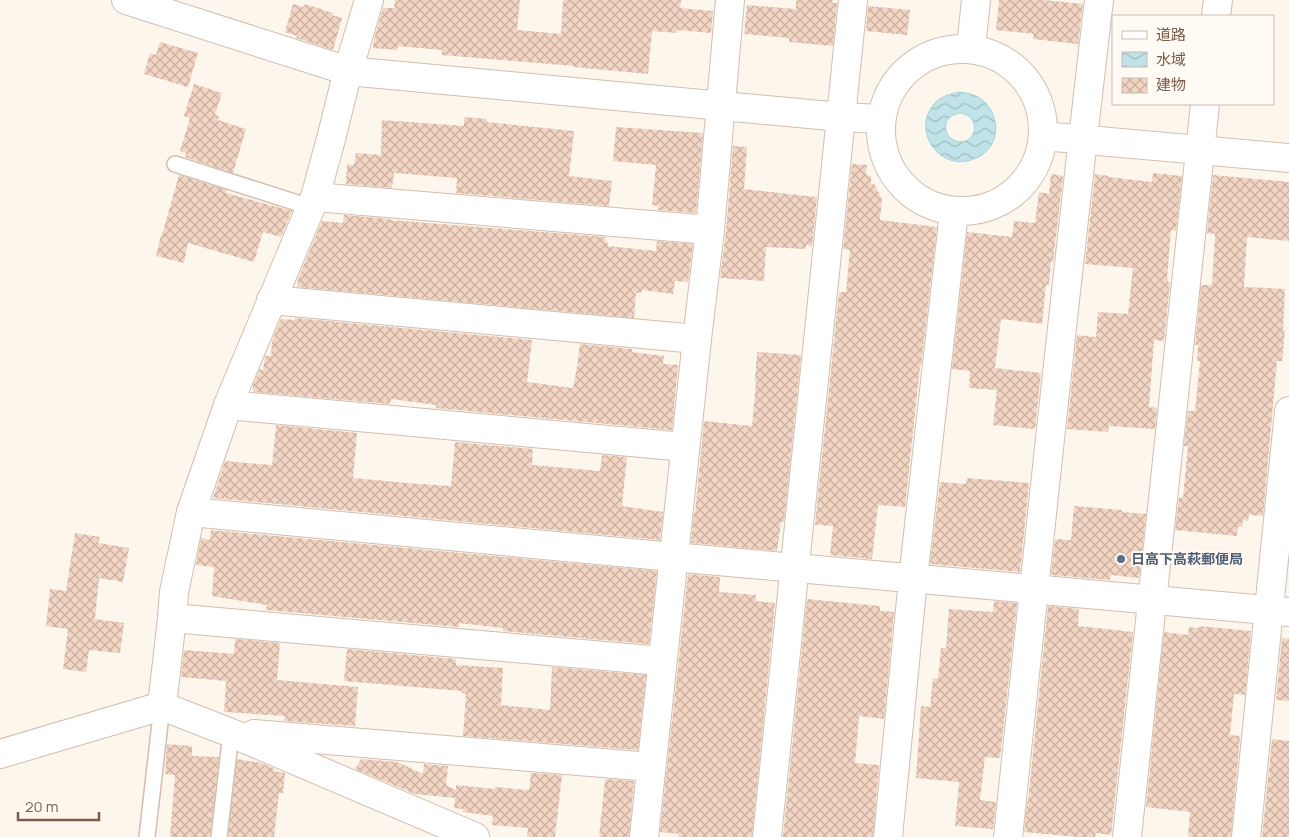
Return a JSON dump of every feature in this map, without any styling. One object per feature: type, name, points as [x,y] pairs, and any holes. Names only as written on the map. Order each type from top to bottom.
[{"type":"street","points":[[126,0],[348,71],[841,117],[882,119]]},
{"type":"street","points":[[162,706],[174,592],[191,512],[228,405],[313,202],[369,0]]},
{"type":"street","points":[[644,837],[710,230],[730,0]]},
{"type":"street","points":[[767,837],[853,0]]},
{"type":"street","points":[[971,48],[976,0]]},
{"type":"street","points":[[1008,837],[1082,139],[1099,0]]},
{"type":"street","points":[[1216,15],[1218,0]]},
{"type":"street","points":[[971,48],[995,55],[1009,64],[1016,69],[1032,88],[1041,111],[1043,136],[1038,161],[1024,183],[1004,200],[980,210],[954,212],[929,205],[907,191],[891,172],[881,148],[882,119],[886,97],[890,90],[900,75],[920,59],[945,49],[971,48]]},
{"type":"street","points":[[1127,837],[1205,105]]},
{"type":"street","points":[[1043,136],[1289,158]]},
{"type":"street","points":[[313,202],[710,230]]},
{"type":"street","points":[[888,837],[912,579],[954,212]]},
{"type":"street","points":[[271,300],[697,339]]},
{"type":"street","points":[[228,405],[686,447]]},
{"type":"street","points":[[1246,837],[1279,611],[1289,412]]},
{"type":"street","points":[[191,512],[1279,611]]},
{"type":"street","points":[[172,618],[662,661]]},
{"type":"street","points":[[0,754],[162,706],[231,733],[475,837]]},
{"type":"street","points":[[231,733],[652,767]]},
{"type":"lane","points":[[175,164],[313,202]]},
{"type":"lane","points":[[147,837],[162,706]]},
{"type":"lane","points":[[219,837],[231,733]]},
{"type":"water","points":[[958,92],[970,94],[985,102],[994,117],[996,128],[993,142],[989,148],[979,157],[963,162],[951,160],[940,155],[932,146],[927,135],[926,124],[929,112],[937,101],[944,96]],"holes":[[[960,113],[968,116],[973,121],[974,127],[970,138],[964,141],[957,141],[949,137],[946,125],[951,116]]]},
{"type":"building","points":[[395,0],[520,0],[517,30],[561,34],[563,0],[681,0],[680,8],[713,11],[711,33],[677,30],[677,33],[652,31],[648,74],[442,55],[442,50],[398,46],[397,50],[373,48],[383,8],[394,8]]},
{"type":"building","points":[[796,0],[833,0],[832,3],[837,3],[833,46],[789,42],[789,38],[744,34],[747,5],[796,9]]},
{"type":"building","points":[[999,0],[1044,0],[1083,4],[1078,44],[1033,39],[1034,34],[996,30]]},
{"type":"building","points":[[293,4],[304,7],[305,4],[342,18],[333,50],[296,38],[297,36],[285,32]]},
{"type":"building","points":[[868,6],[910,10],[907,35],[866,31]]},
{"type":"building","points":[[160,42],[198,53],[188,87],[144,74],[150,53],[156,55]]},
{"type":"building","points":[[194,84],[222,93],[215,115],[219,116],[218,120],[246,129],[233,173],[185,157],[186,153],[180,151],[190,118],[184,116]]},
{"type":"building","points":[[464,117],[487,119],[487,122],[574,131],[569,176],[612,181],[609,206],[456,193],[457,178],[394,173],[392,188],[346,184],[347,164],[354,165],[356,153],[381,155],[382,120],[464,126]]},
{"type":"building","points":[[616,127],[703,133],[696,213],[658,210],[659,206],[652,205],[656,165],[613,161]]},
{"type":"building","points":[[733,146],[747,147],[744,189],[817,197],[812,246],[806,245],[806,249],[766,247],[764,281],[720,278]]},
{"type":"building","points":[[852,164],[867,165],[866,175],[871,176],[871,184],[874,184],[882,199],[880,220],[937,227],[905,507],[878,505],[872,559],[830,555],[833,526],[815,525],[839,292],[846,292],[850,250],[843,249]]},
{"type":"building","points":[[1153,173],[1182,176],[1176,231],[1171,230],[1167,279],[1170,282],[1164,341],[1154,340],[1149,407],[1157,408],[1155,429],[1109,426],[1108,432],[1067,429],[1077,335],[1096,337],[1098,312],[1128,314],[1133,268],[1085,264],[1095,174],[1152,182]]},
{"type":"building","points":[[1051,174],[1063,176],[1053,262],[1051,261],[1049,285],[1046,285],[1042,324],[1001,319],[995,368],[1041,373],[1035,429],[993,425],[997,390],[969,388],[970,371],[952,369],[967,232],[1012,237],[1014,221],[1035,223],[1039,192],[1049,194]]},
{"type":"building","points":[[179,175],[227,190],[226,193],[292,211],[281,237],[263,232],[254,262],[188,243],[184,263],[156,256]]},
{"type":"building","points":[[1213,175],[1289,182],[1289,241],[1247,237],[1244,287],[1285,289],[1283,330],[1285,330],[1282,361],[1277,361],[1263,516],[1249,515],[1248,521],[1243,520],[1242,527],[1238,527],[1237,536],[1175,530],[1179,497],[1183,498],[1188,446],[1184,446],[1188,411],[1195,411],[1200,361],[1197,361],[1198,345],[1195,345],[1201,285],[1212,285],[1215,234],[1207,233]]},
{"type":"building","points":[[344,215],[606,237],[605,242],[608,243],[608,246],[656,251],[657,241],[693,244],[688,282],[675,281],[673,294],[642,290],[641,293],[636,293],[634,318],[297,287],[298,279],[322,221],[343,223]]},
{"type":"building","points":[[295,318],[532,340],[527,382],[573,388],[580,344],[632,349],[632,352],[664,356],[663,364],[678,365],[672,430],[436,408],[436,405],[391,399],[390,404],[253,392],[253,385],[260,369],[263,370],[265,356],[271,356],[272,341],[281,319],[295,320]]},
{"type":"building","points":[[757,352],[801,355],[784,522],[781,522],[777,551],[691,543],[704,421],[752,426]]},
{"type":"building","points":[[276,425],[357,433],[353,478],[407,483],[451,486],[455,442],[533,449],[532,465],[600,471],[602,455],[627,457],[622,506],[663,512],[660,540],[213,498],[225,461],[272,465]]},
{"type":"building","points":[[967,478],[1029,483],[1020,572],[930,564],[940,482],[966,484]]},
{"type":"building","points":[[1074,506],[1146,514],[1139,578],[1111,575],[1110,580],[1051,575],[1055,539],[1071,540]]},
{"type":"building","points":[[211,530],[657,571],[649,644],[503,631],[503,628],[459,623],[459,627],[266,610],[267,605],[212,596],[214,567],[196,565],[201,538],[210,540]]},
{"type":"building","points":[[75,533],[100,537],[98,543],[129,548],[123,582],[99,578],[95,619],[124,623],[120,653],[89,650],[86,672],[63,669],[68,629],[46,626],[50,589],[66,591]]},
{"type":"building","points":[[688,574],[720,577],[719,592],[756,595],[756,601],[775,603],[752,837],[678,837],[679,834],[660,832]]},
{"type":"building","points":[[807,599],[880,606],[880,611],[894,612],[884,719],[859,716],[855,763],[879,765],[873,837],[783,837]]},
{"type":"building","points":[[994,601],[1017,603],[1000,758],[985,757],[980,800],[996,802],[993,829],[955,826],[959,782],[916,778],[921,706],[930,707],[933,678],[938,679],[941,648],[946,648],[949,609],[993,612]]},
{"type":"building","points":[[1048,606],[1079,609],[1078,626],[1133,632],[1111,835],[1096,833],[1095,837],[1078,837],[1024,832]]},
{"type":"building","points":[[1199,626],[1251,631],[1245,695],[1234,694],[1230,735],[1240,736],[1231,837],[1188,837],[1190,812],[1146,807],[1164,632],[1188,635],[1189,627],[1199,628]]},
{"type":"building","points":[[1282,638],[1289,639],[1289,701],[1276,700]]},
{"type":"building","points":[[235,639],[280,643],[277,680],[358,687],[355,726],[284,721],[285,716],[224,712],[226,681],[181,677],[184,650],[234,654]]},
{"type":"building","points":[[347,649],[456,659],[456,665],[503,668],[501,705],[550,710],[552,667],[646,675],[638,750],[463,736],[466,694],[462,693],[462,691],[344,681]]},
{"type":"building","points":[[1272,739],[1289,741],[1289,837],[1262,837]]},
{"type":"building","points":[[167,744],[192,746],[192,756],[219,757],[210,837],[170,837],[175,775],[165,774]]},
{"type":"building","points":[[237,759],[261,763],[275,769],[274,771],[285,773],[283,793],[279,793],[274,837],[228,837]]},
{"type":"building","points":[[361,759],[397,762],[423,774],[424,764],[448,766],[446,785],[456,790],[456,785],[529,790],[531,773],[562,775],[555,837],[527,837],[528,828],[492,825],[493,816],[463,812],[463,809],[454,808],[455,798],[415,794],[355,769]]},
{"type":"building","points":[[605,779],[634,781],[629,837],[599,837]]},
{"type":"place","name":"日高下高萩郵便局","points":[[1121,559]]}]
